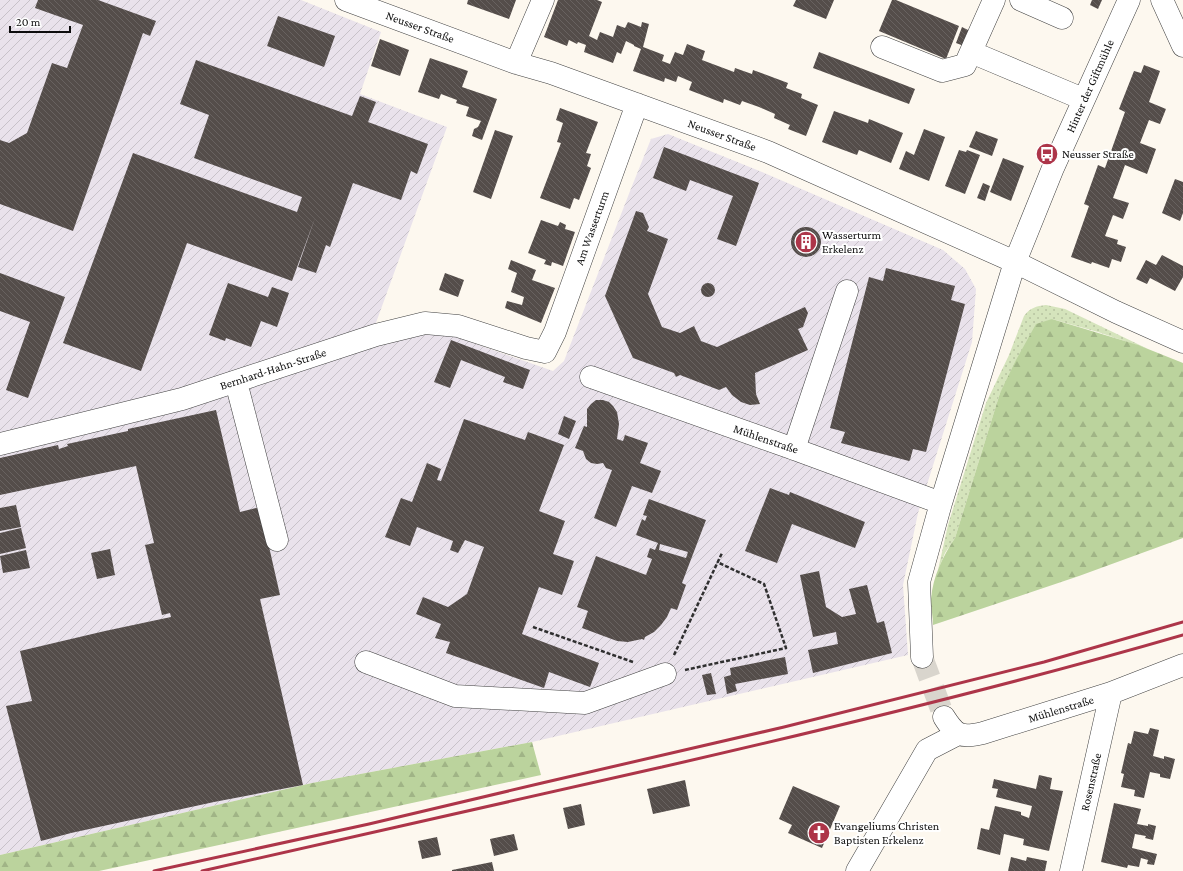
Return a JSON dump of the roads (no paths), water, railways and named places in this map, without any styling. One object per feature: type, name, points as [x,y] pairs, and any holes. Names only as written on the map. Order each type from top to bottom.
[{"type":"street","name":"Neusser Straße","points":[[346,0],[516,63],[551,73],[768,152],[1015,262],[1116,312],[1183,342]]},
{"type":"street","points":[[516,63],[543,0]]},
{"type":"street","points":[[882,47],[942,71],[964,65],[994,0]]},
{"type":"street","points":[[1021,0],[1062,18]]},
{"type":"street","name":"Hinter der Giftmühle","points":[[1015,262],[1083,99],[1129,0]]},
{"type":"street","points":[[1162,0],[1183,46]]},
{"type":"street","points":[[971,52],[1083,99]]},
{"type":"street","name":"Am Wasserturm","points":[[545,352],[555,332],[637,104]]},
{"type":"street","points":[[922,658],[919,582],[941,503],[1015,262]]},
{"type":"street","points":[[794,449],[847,291]]},
{"type":"street","name":"Bernhard-Hahn-Straße","points":[[0,444],[182,399],[376,335],[425,323],[458,326],[526,348],[545,352]]},
{"type":"street","name":"Mühlenstraße","points":[[591,378],[794,449],[941,503]]},
{"type":"street","points":[[236,382],[277,540]]},
{"type":"street","points":[[366,662],[455,696],[586,704],[665,674]]},
{"type":"street","name":"Mühlenstraße","points":[[958,734],[969,736],[983,733],[1111,693],[1183,665]]},
{"type":"street","name":"Rosenstraße","points":[[1071,871],[1111,693]]},
{"type":"street","points":[[857,871],[927,750],[958,734],[944,717]]},
{"type":"tunnel","points":[[922,657],[944,717]]},
{"type":"railway","points":[[154,871],[369,824],[784,727],[1044,662],[1183,622]]},
{"type":"railway","points":[[202,871],[793,737],[989,688],[1183,635]]},
{"type":"place","name":"Neusser Straße","points":[[1047,154]]},
{"type":"place","name":"Wasserturm Erkelenz","points":[[806,242]]},
{"type":"place","name":"Evangeliums Christen Baptisten Erkelenz","points":[[819,833]]}]
